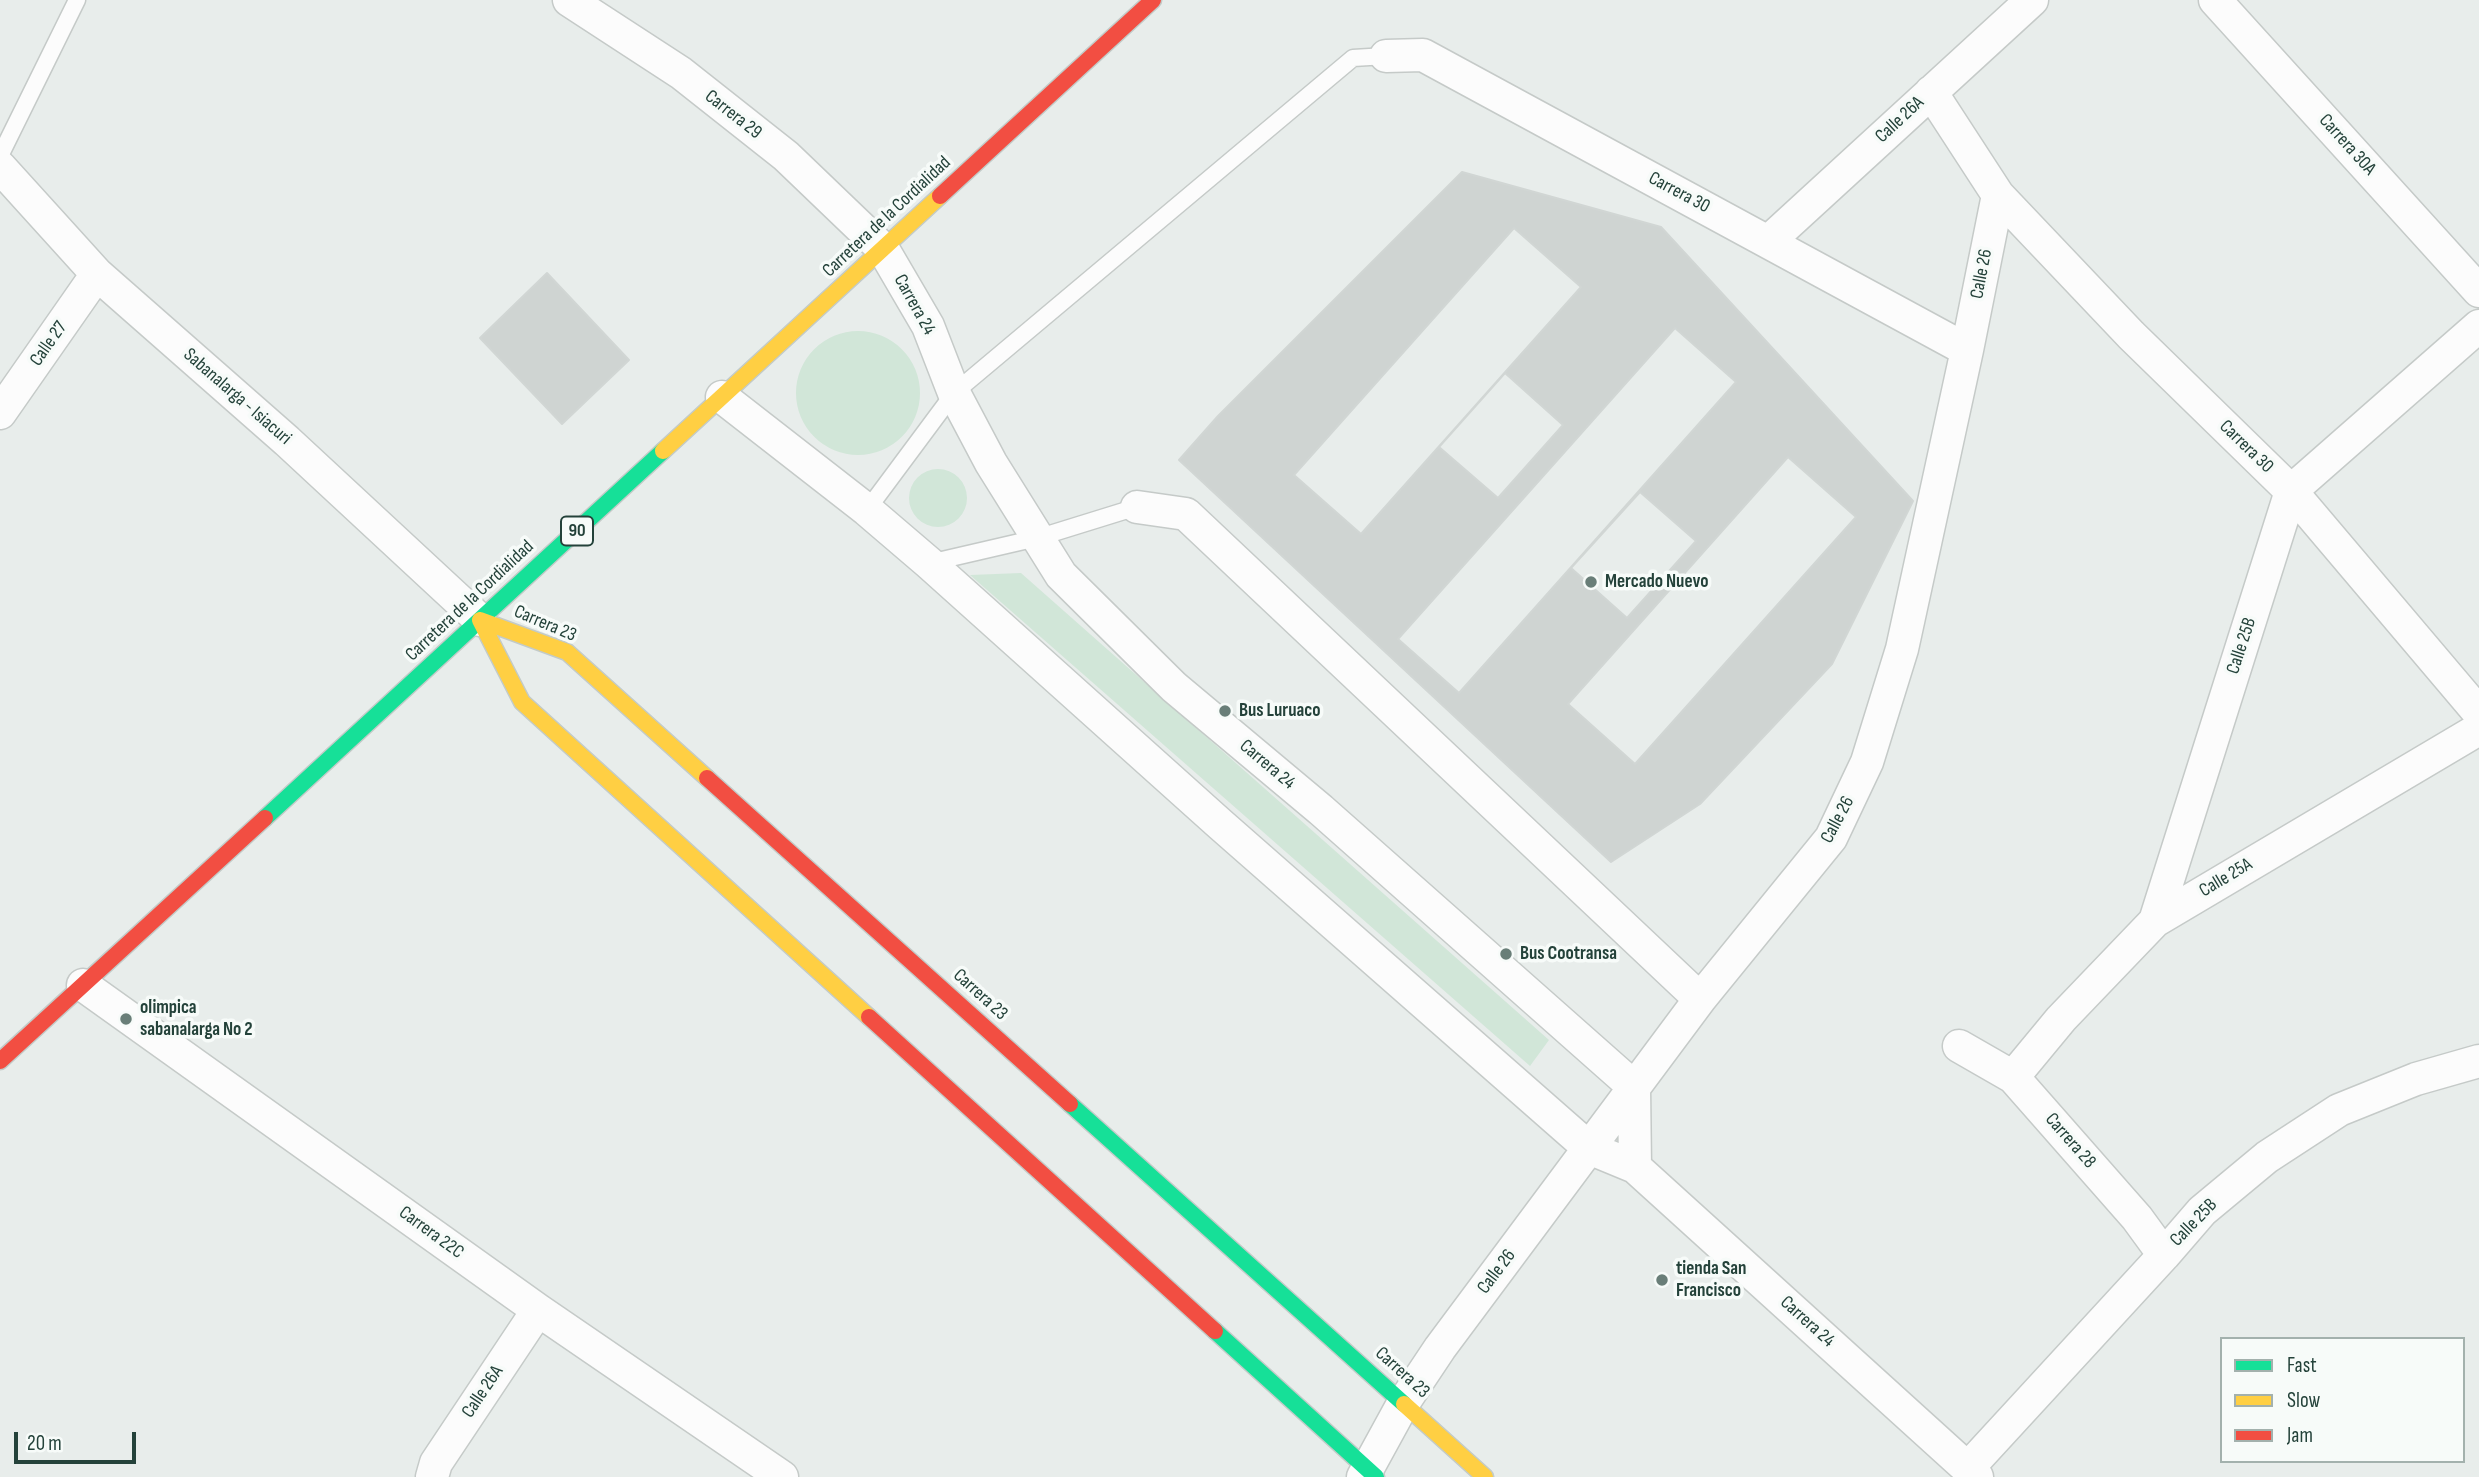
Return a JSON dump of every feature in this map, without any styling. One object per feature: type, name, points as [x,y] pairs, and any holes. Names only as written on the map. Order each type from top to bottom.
[{"type":"main road","name":"Carretera de la Cordialidad","points":[[0,1061],[1153,0]]},
{"type":"main road","name":"Carrera 23","points":[[480,620],[566,652],[1485,1477]]},
{"type":"main road","name":"Carrera 23","points":[[480,620],[522,702],[1369,1475]]},
{"type":"street","name":"Carrera 29","points":[[569,0],[681,73],[786,156],[883,249]]},
{"type":"street","name":"Calle 26A","points":[[1768,242],[2032,0]]},
{"type":"street","name":"Carrera 30A","points":[[2215,0],[2479,291]]},
{"type":"street","name":"Carrera 30","points":[[1386,56],[1423,55],[1967,350]]},
{"type":"street","points":[[1931,92],[1998,195]]},
{"type":"street","name":"Sabanalarga - Isiacuri","points":[[0,167],[97,274],[288,441],[480,620]]},
{"type":"street","name":"Carrera 30","points":[[1998,195],[2132,335],[2291,491],[2479,713]]},
{"type":"street","name":"Calle 26","points":[[1369,1475],[1404,1402],[1440,1348],[1700,999],[1831,838],[1867,762],[1902,649],[1998,195]]},
{"type":"street","name":"Carrera 24","points":[[883,249],[928,326],[954,393],[991,463],[1061,575],[1174,687],[1321,810],[1634,1087]]},
{"type":"street","name":"Calle 27","points":[[0,413],[97,274]]},
{"type":"street","points":[[2291,491],[2479,326]]},
{"type":"street","name":"Carrera 24","points":[[722,397],[867,510],[929,563],[1220,824],[1590,1148],[1636,1167],[1973,1472]]},
{"type":"street","name":"Calle 25B","points":[[2155,921],[2291,491]]},
{"type":"street","points":[[1137,507],[1186,514],[1700,999]]},
{"type":"street","name":"Calle 25A","points":[[2013,1077],[2061,1019],[2155,921],[2479,729]]},
{"type":"street","name":"Carrera 22C","points":[[83,985],[538,1310],[782,1477]]},
{"type":"street","name":"Carrera 28","points":[[1959,1046],[2013,1077],[2137,1218],[2164,1255]]},
{"type":"street","name":"Calle 25B","points":[[1973,1472],[2202,1211],[2230,1187],[2267,1157],[2339,1110],[2416,1079],[2479,1060]]},
{"type":"street","points":[[1634,1087],[1636,1167]]},
{"type":"street","name":"Calle 26A","points":[[432,1477],[436,1463],[538,1310]]},
{"type":"lane","points":[[0,156],[77,0]]},
{"type":"lane","points":[[867,510],[954,393],[1353,58],[1386,56]]},
{"type":"lane","points":[[929,563],[1037,538],[1137,507]]},
{"type":"green space","points":[[858,331],[882,336],[902,349],[915,369],[920,393],[915,417],[902,437],[882,450],[858,455],[834,450],[814,437],[801,417],[796,393],[801,369],[814,349],[834,336]]},
{"type":"green space","points":[[938,469],[949,471],[962,482],[967,498],[965,509],[954,522],[938,527],[927,525],[914,514],[909,498],[911,487],[922,474]]},
{"type":"green space","points":[[1021,573],[1549,1040],[1530,1066],[970,575]]},
{"type":"building","name":"Mercado Nuevo","points":[[1462,172],[1661,227],[1913,501],[1832,664],[1700,804],[1611,862],[1179,460],[1218,416]]},
{"type":"building","points":[[1514,228],[1581,287],[1361,534],[1294,475]]},
{"type":"building","points":[[547,273],[629,360],[562,424],[480,338]]},
{"type":"building","points":[[1675,328],[1736,382],[1459,693],[1398,639]]},
{"type":"building","points":[[1505,373],[1563,425],[1498,498],[1439,447]]},
{"type":"building","points":[[1788,457],[1856,517],[1635,764],[1568,704]]},
{"type":"building","points":[[1640,492],[1696,541],[1627,618],[1571,568]]},
{"type":"traffic: fast","points":[[265,818],[663,451]]},
{"type":"traffic: fast","points":[[1070,1104],[1404,1404]]},
{"type":"traffic: fast","points":[[1215,1331],[1376,1477]]},
{"type":"traffic: slow","points":[[663,451],[940,196]]},
{"type":"traffic: slow","points":[[480,620],[567,652],[707,778]]},
{"type":"traffic: slow","points":[[480,620],[522,702],[869,1017]]},
{"type":"traffic: slow","points":[[1404,1404],[1485,1477]]},
{"type":"traffic: jam","points":[[940,196],[1153,0]]},
{"type":"traffic: jam","points":[[707,778],[1070,1104]]},
{"type":"traffic: jam","points":[[0,1061],[265,818]]},
{"type":"traffic: jam","points":[[869,1017],[1215,1331]]},
{"type":"place","name":"Mercado Nuevo","points":[[1591,582]]},
{"type":"place","name":"Bus Luruaco","points":[[1225,711]]},
{"type":"place","name":"Bus Cootransa","points":[[1506,954]]},
{"type":"place","name":"olimpica sabanalarga No 2","points":[[126,1019]]},
{"type":"place","name":"tienda San Francisco","points":[[1662,1280]]}]
